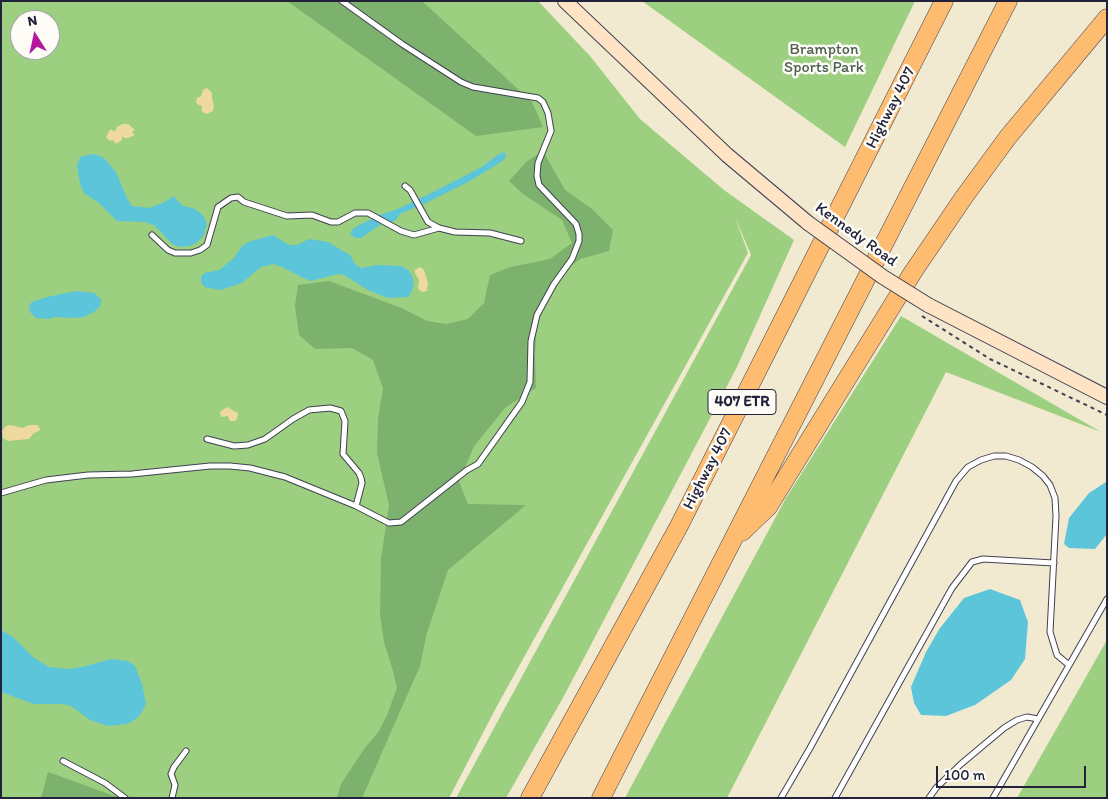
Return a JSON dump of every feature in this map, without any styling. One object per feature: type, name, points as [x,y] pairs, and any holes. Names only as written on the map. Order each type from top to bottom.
[{"type":"highway","name":"Highway 407","points":[[530,798],[679,526],[944,1]]},
{"type":"highway","name":"407 ETR","points":[[601,798],[1008,1]]},
{"type":"highway","points":[[732,540],[768,507],[913,272],[964,197],[1008,137],[1107,18]]},
{"type":"main road","name":"Kennedy Road","points":[[564,1],[727,155],[808,222],[883,277],[925,311],[1107,398]]},
{"type":"main road","name":"Kennedy Road","points":[[580,1],[620,52]]},
{"type":"lane","points":[[1,493],[46,480],[88,474],[132,474],[210,466],[230,466],[250,468],[285,477],[356,506],[389,523],[401,522],[467,470],[478,464],[522,402],[530,382],[531,342],[537,315],[554,284],[572,259],[580,240],[576,224],[539,185],[537,176],[538,163],[551,132],[548,113],[543,102],[538,98],[473,87],[461,82],[402,44],[342,1]]},
{"type":"lane","points":[[405,186],[410,190],[428,222],[439,228],[455,232],[490,234],[521,241]]},
{"type":"lane","points":[[152,235],[168,250],[175,253],[191,253],[200,250],[207,245],[218,206],[230,198],[238,197],[244,202],[288,216],[312,215],[331,222],[338,222],[355,213],[368,213],[401,231],[414,235],[439,228]]},
{"type":"lane","points":[[207,439],[234,446],[248,445],[265,438],[293,418],[309,410],[330,408],[341,411],[345,421],[343,454],[359,473],[362,483],[356,506]]},
{"type":"lane","points":[[781,798],[956,481],[968,467],[981,460],[994,456],[1006,456],[1032,467],[1050,485],[1055,498],[1056,516],[1050,632],[1057,655],[1069,665]]},
{"type":"lane","points":[[835,798],[952,588],[972,562],[983,559],[1054,563]]},
{"type":"lane","points":[[993,798],[1107,600]]},
{"type":"lane","points":[[929,798],[936,788],[961,764],[1004,728],[1017,720],[1027,717],[1038,718]]},
{"type":"lane","points":[[172,798],[175,785],[171,774],[186,751]]},
{"type":"lane","points":[[63,762],[105,783],[125,798]]},
{"type":"path","points":[[925,311],[990,358],[1107,416]]},
{"type":"green space","points":[[1,1],[538,1],[590,56],[640,119],[724,190],[794,240],[736,369],[565,694],[506,798],[456,798],[751,255],[735,217],[748,253],[497,706],[449,798],[1,798]]},
{"type":"green space","points":[[287,1],[422,1],[532,102],[543,127],[476,136]]},
{"type":"green space","name":"Brampton Sports Park","points":[[642,1],[915,1],[845,147]]},
{"type":"green space","points":[[543,151],[565,190],[592,209],[613,230],[609,251],[580,259],[562,273],[537,320],[536,388],[506,407],[474,446],[459,482],[468,504],[526,505],[448,570],[427,633],[420,666],[362,798],[337,798],[341,784],[364,749],[379,731],[397,688],[384,642],[380,614],[381,559],[389,505],[377,453],[378,418],[383,388],[373,360],[352,348],[315,349],[299,335],[295,306],[298,285],[329,281],[404,309],[427,321],[446,324],[468,319],[484,303],[490,275],[510,267],[550,259],[572,243],[562,220],[523,194],[509,181],[526,162]]},
{"type":"green space","points":[[901,316],[1101,432],[946,372],[727,798],[625,798],[786,498]]},
{"type":"green space","points":[[1107,640],[1107,798],[1017,798]]},
{"type":"green space","points":[[48,772],[120,798],[41,798]]},
{"type":"sand","points":[[207,88],[212,93],[214,105],[213,111],[207,114],[202,112],[202,106],[196,102],[203,90]]},
{"type":"sand","points":[[122,124],[128,124],[135,130],[132,132],[135,135],[128,138],[122,136],[122,140],[116,144],[113,140],[110,141],[106,137],[111,129],[113,131],[116,130]]},
{"type":"sand","points":[[420,267],[424,270],[428,283],[427,291],[422,292],[418,289],[419,280],[415,273],[415,270]]},
{"type":"sand","points":[[227,407],[238,413],[235,421],[230,421],[228,416],[221,417],[220,412]]},
{"type":"sand","points":[[29,425],[37,425],[40,429],[29,439],[8,441],[3,438],[2,431],[6,426],[23,428]]},
{"type":"water","points":[[505,152],[506,157],[501,162],[470,181],[400,214],[395,221],[380,225],[361,238],[355,238],[350,234],[359,225],[435,191],[482,167],[499,154]]},
{"type":"water","points":[[95,154],[104,158],[116,172],[132,206],[149,208],[165,202],[173,196],[183,206],[193,208],[203,215],[207,224],[204,235],[198,242],[190,246],[180,247],[172,244],[154,225],[145,222],[117,221],[99,203],[84,193],[80,184],[77,165],[80,157]]},
{"type":"water","points":[[273,235],[289,245],[297,245],[309,239],[328,242],[350,255],[355,264],[361,268],[377,265],[401,266],[408,270],[412,276],[414,283],[411,293],[408,297],[388,298],[368,290],[344,275],[338,274],[311,281],[274,264],[261,267],[242,283],[221,290],[204,287],[201,277],[204,273],[219,270],[234,258],[242,246],[248,242]]},
{"type":"water","points":[[76,291],[94,293],[101,299],[101,305],[94,312],[84,317],[36,318],[30,312],[29,305],[32,302]]},
{"type":"water","points":[[1106,482],[1107,534],[1095,549],[1069,548],[1064,544],[1069,518],[1089,493]]},
{"type":"water","points":[[990,589],[1020,600],[1028,622],[1025,659],[1011,680],[975,705],[946,716],[921,715],[914,703],[911,687],[926,652],[940,628],[964,598]]},
{"type":"water","points":[[1,630],[13,637],[34,658],[49,667],[69,669],[111,659],[128,661],[135,666],[142,684],[146,703],[142,712],[137,718],[127,724],[108,726],[90,720],[71,706],[63,704],[34,704],[1,692]]}]
